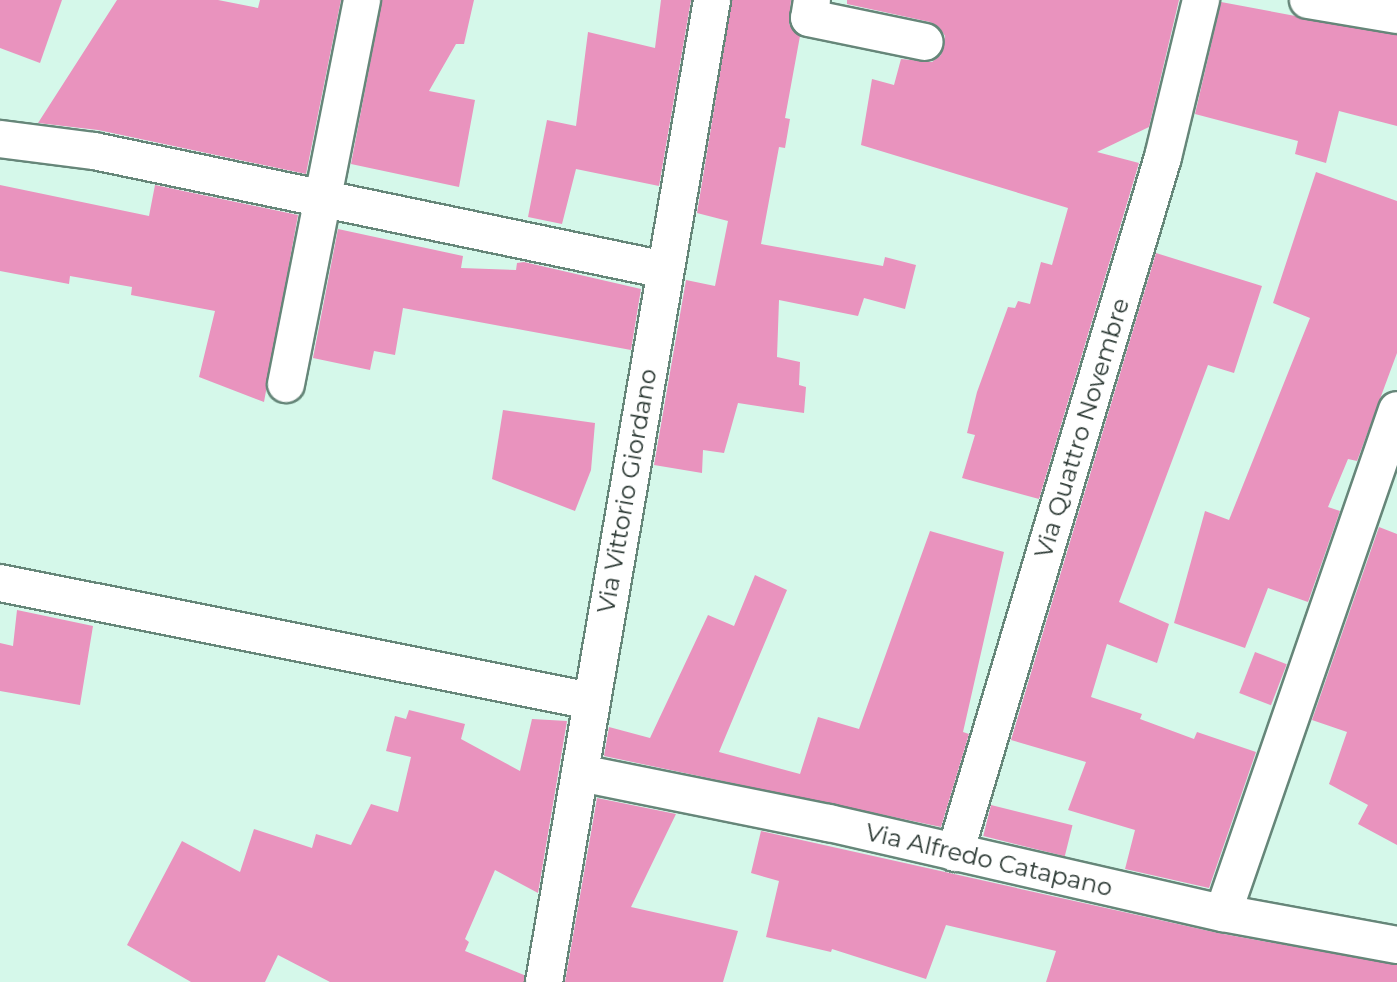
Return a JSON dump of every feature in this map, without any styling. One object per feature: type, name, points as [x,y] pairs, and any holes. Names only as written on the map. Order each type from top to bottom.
[{"type":"street","points":[[286,384],[362,0]]},
{"type":"street","name":"Via Vittorio Giordano","points":[[544,982],[712,0]]},
{"type":"street","points":[[812,0],[809,18],[925,42]]},
{"type":"street","name":"Via Quattro Novembre","points":[[955,853],[1163,157],[1201,0]]},
{"type":"street","points":[[1308,0],[1397,15]]},
{"type":"street","points":[[0,139],[94,151],[665,270]]},
{"type":"street","points":[[1223,913],[1397,410]]},
{"type":"street","points":[[0,583],[591,701]]},
{"type":"street","name":"Via Alfredo Catapano","points":[[580,773],[1223,913],[1397,945]]},
{"type":"building","points":[[0,0],[62,0],[40,63],[0,48]]},
{"type":"building","points":[[117,0],[218,0],[258,8],[260,0],[341,0],[306,174],[98,130],[38,123]]},
{"type":"building","points":[[382,0],[474,0],[464,44],[456,44],[429,91],[475,100],[459,187],[351,164]]},
{"type":"building","points":[[661,0],[691,0],[659,186],[576,169],[562,224],[528,217],[547,120],[576,126],[588,32],[655,48]]},
{"type":"building","points":[[732,0],[791,0],[789,24],[800,36],[785,118],[790,119],[785,148],[779,147],[761,244],[883,266],[885,257],[916,265],[905,309],[864,298],[858,316],[779,300],[777,357],[800,362],[799,385],[806,387],[804,413],[738,403],[724,453],[703,450],[702,473],[654,465],[686,280],[715,286],[728,221],[697,213]]},
{"type":"building","points":[[847,0],[1179,0],[1149,127],[1097,152],[1139,163],[1039,499],[962,478],[975,435],[967,433],[977,392],[1008,307],[1015,308],[1018,301],[1030,304],[1041,262],[1052,265],[1068,208],[861,145],[872,79],[894,85],[901,59],[932,62],[941,55],[945,36],[939,27],[930,22],[847,4]]},
{"type":"building","points":[[1221,2],[1397,35],[1397,126],[1339,111],[1326,163],[1295,154],[1298,141],[1195,114]]},
{"type":"building","points":[[1316,172],[1397,201],[1397,353],[1357,461],[1348,459],[1328,507],[1340,511],[1308,602],[1268,588],[1245,648],[1174,623],[1205,511],[1229,520],[1310,318],[1273,303]]},
{"type":"building","points":[[0,185],[149,216],[155,185],[298,215],[264,402],[199,377],[215,311],[131,295],[132,287],[70,276],[69,284],[0,271]]},
{"type":"building","points":[[338,229],[463,256],[461,268],[516,270],[517,263],[524,262],[641,289],[631,350],[403,308],[395,355],[374,351],[370,370],[313,358]]},
{"type":"building","points":[[1156,253],[1262,286],[1234,373],[1208,365],[1119,602],[1169,624],[1157,663],[1107,644],[1091,697],[1142,714],[1140,719],[1194,739],[1197,732],[1256,752],[1209,888],[1125,869],[1135,830],[1068,810],[1086,762],[1011,740]]},
{"type":"building","points":[[503,410],[595,423],[591,470],[575,511],[492,479]]},
{"type":"building","points":[[1379,527],[1397,534],[1397,845],[1358,824],[1368,805],[1329,784],[1347,732],[1312,720]]},
{"type":"building","points":[[930,531],[1004,552],[963,732],[969,734],[941,827],[604,756],[609,727],[650,738],[708,615],[734,626],[755,575],[787,590],[719,752],[800,774],[818,717],[859,729]]},
{"type":"building","points":[[17,610],[93,626],[80,705],[0,691],[0,643],[13,646]]},
{"type":"building","points":[[1255,652],[1287,664],[1271,705],[1239,693]]},
{"type":"building","points":[[409,710],[465,724],[461,739],[520,771],[532,719],[567,721],[538,893],[495,870],[465,939],[469,942],[465,951],[524,975],[524,982],[330,982],[278,955],[265,982],[191,982],[127,945],[182,841],[240,872],[254,829],[312,848],[316,834],[351,845],[371,804],[398,812],[411,757],[386,751],[395,716],[406,719]]},
{"type":"building","points":[[597,798],[676,814],[631,907],[738,931],[723,982],[565,982]]},
{"type":"building","points":[[991,805],[1073,825],[1065,856],[983,836]]},
{"type":"building","points":[[761,831],[1218,933],[1397,965],[1397,982],[1046,982],[1056,951],[946,925],[926,979],[832,949],[831,952],[766,937],[779,881],[751,873]]}]
